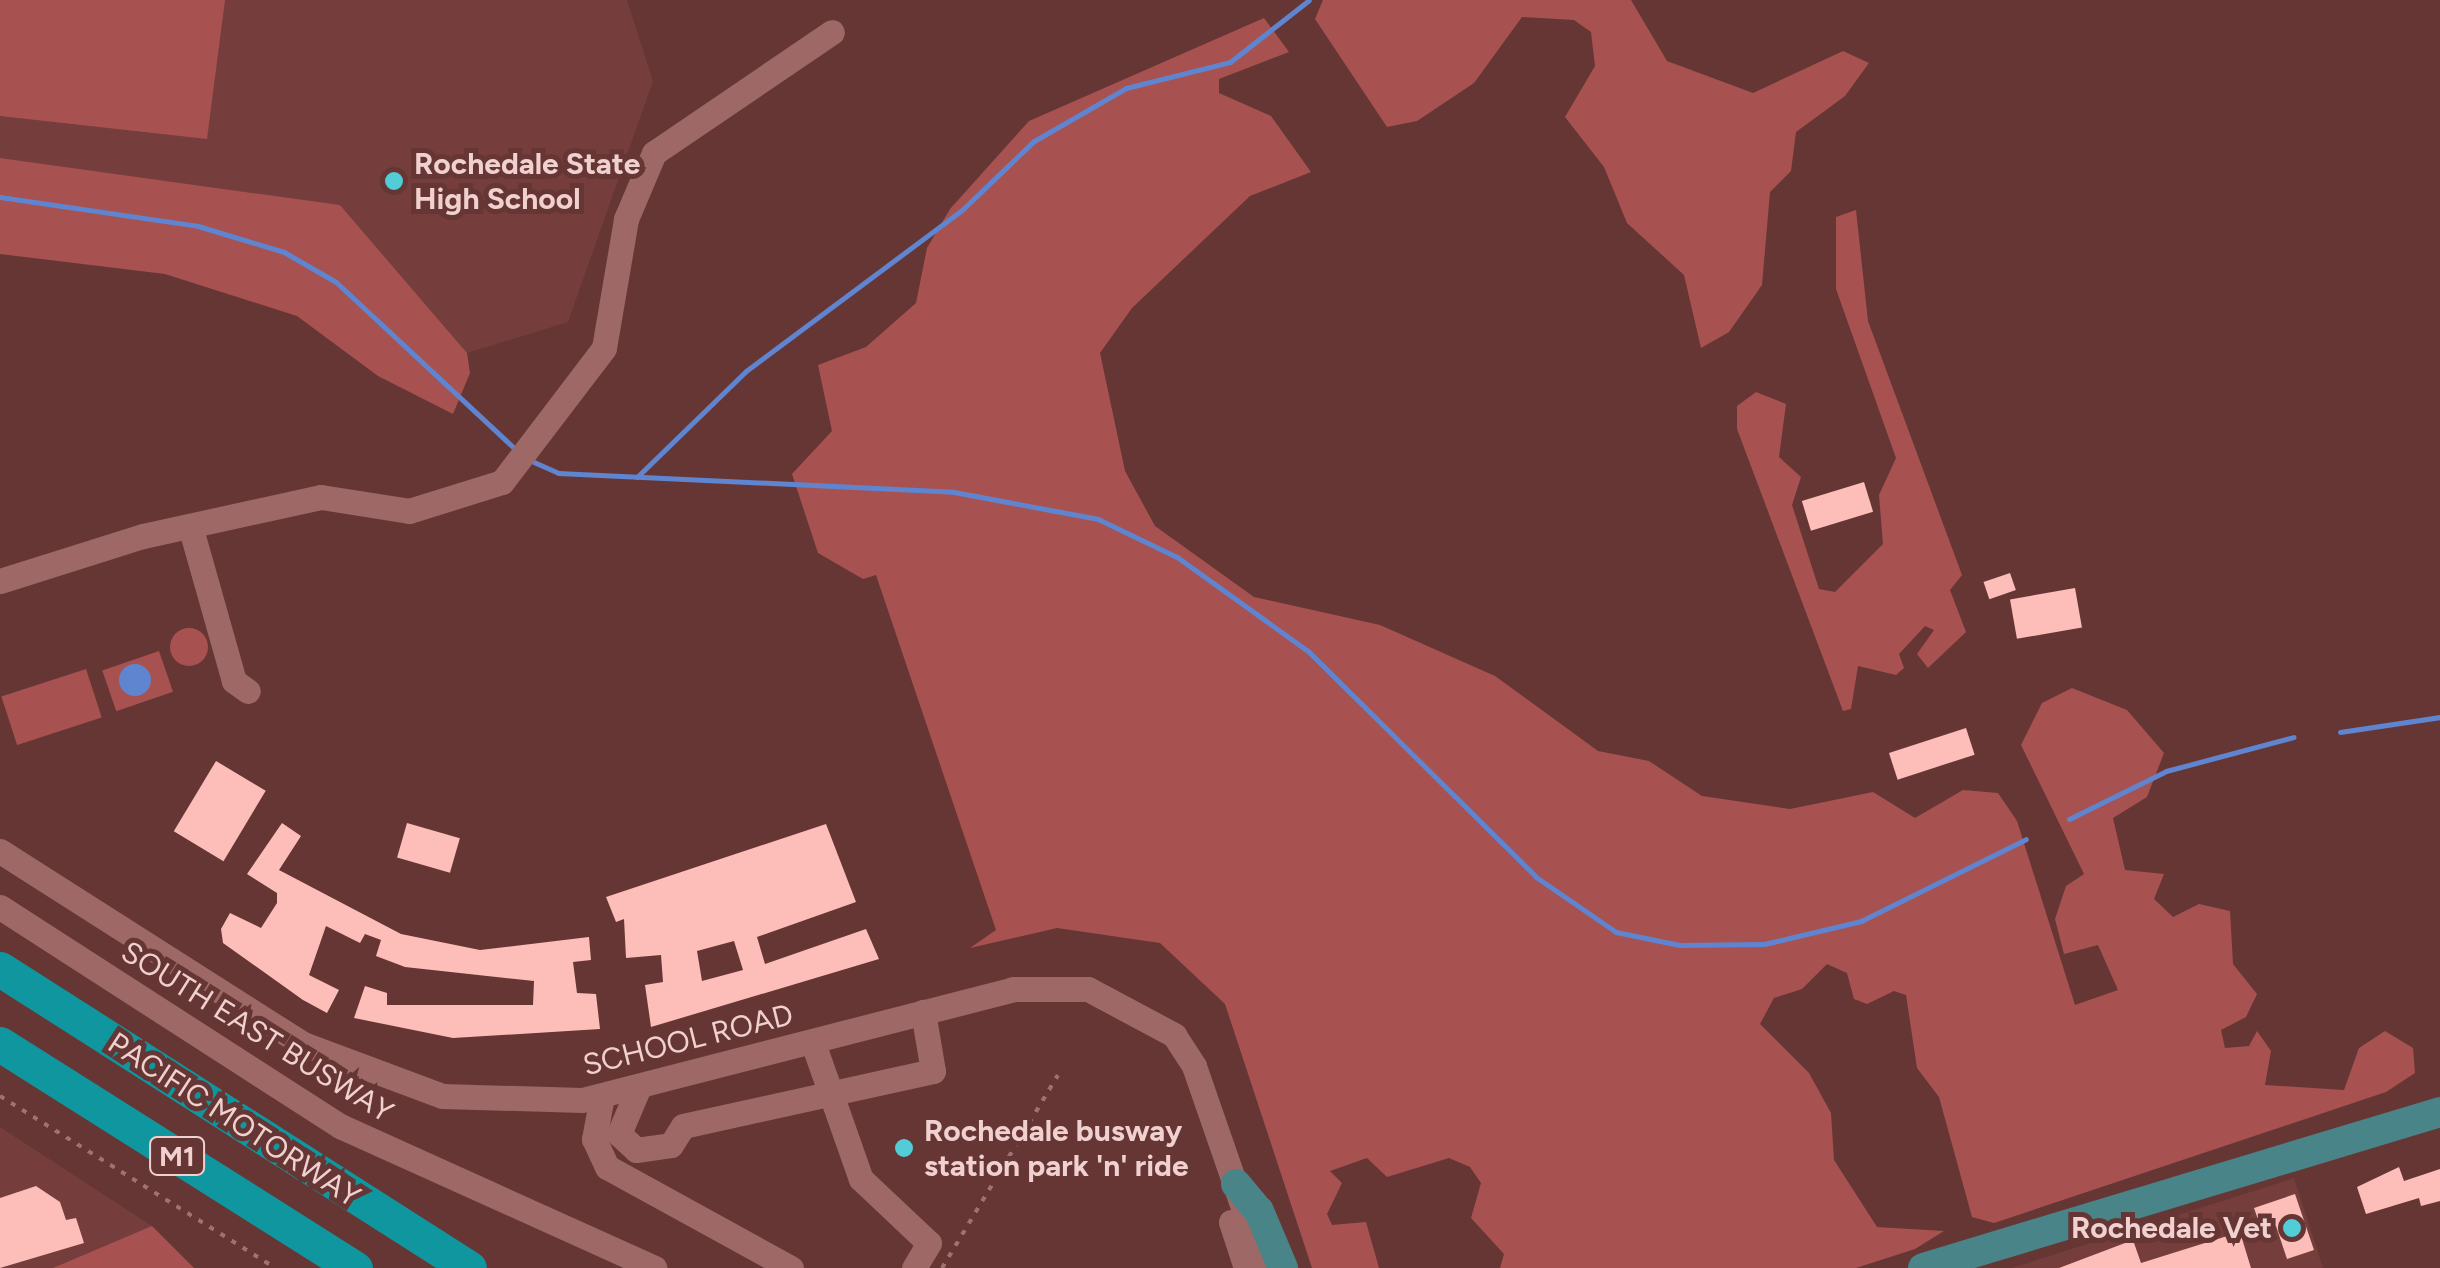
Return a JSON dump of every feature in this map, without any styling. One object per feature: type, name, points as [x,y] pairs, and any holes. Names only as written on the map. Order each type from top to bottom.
[{"type":"highway","name":"PACIFIC MOTORWAY","points":[[0,968],[469,1268]]},
{"type":"highway","name":"PACIFIC MOTORWAY","points":[[0,1044],[354,1268]]},
{"type":"main road","points":[[1922,1268],[2150,1205],[2440,1112]]},
{"type":"main road","points":[[1236,1184],[1259,1211],[1283,1268]]},
{"type":"main road","points":[[1982,1268],[2150,1205]]},
{"type":"street","points":[[0,581],[321,497],[409,510],[502,482],[604,348],[626,219],[654,153],[832,32]]},
{"type":"street","points":[[191,529],[234,681],[248,691]]},
{"type":"street","name":"SCHOOL ROAD","points":[[0,851],[303,1044],[394,1082],[487,1100],[602,1096],[922,1012],[1049,984],[1088,990],[1174,1035],[1194,1066],[1264,1268]]},
{"type":"street","name":"SOUTH EAST BUSWAY","points":[[0,907],[340,1126],[654,1268]]},
{"type":"street","points":[[638,1089],[619,1134],[636,1150],[671,1145],[683,1126],[827,1100],[933,1071],[922,1012]]},
{"type":"street","points":[[1144,1016],[1190,1096],[1246,1268]]},
{"type":"street","points":[[814,1042],[827,1100],[860,1179],[929,1243],[914,1268]]},
{"type":"street","points":[[602,1096],[594,1139],[607,1167],[791,1268]]},
{"type":"path","points":[[942,1268],[1058,1075]]},
{"type":"path","points":[[0,1096],[274,1268]]},
{"type":"shaded area","name":"Rochedale State High School","points":[[0,0],[627,0],[653,81],[568,322],[467,353],[340,205],[0,158]]},
{"type":"shaded area","points":[[0,0],[225,0],[207,139],[0,116]]},
{"type":"shaded area","points":[[1323,0],[1631,0],[1667,61],[1753,93],[1843,51],[1869,63],[1845,96],[1796,132],[1791,171],[1770,192],[1762,285],[1729,332],[1701,348],[1684,275],[1627,223],[1604,167],[1565,117],[1595,66],[1591,32],[1574,20],[1522,17],[1474,83],[1417,121],[1387,127],[1315,19]]},
{"type":"shaded area","points":[[1264,18],[1289,52],[1219,79],[1219,93],[1271,116],[1311,172],[1250,196],[1132,308],[1100,353],[1125,471],[1155,526],[1254,597],[1380,625],[1495,676],[1598,751],[1649,761],[1702,796],[1790,809],[1873,792],[1915,818],[1963,790],[1998,793],[2017,821],[2075,1005],[2118,990],[2098,945],[2064,954],[2055,919],[2066,886],[2084,874],[2021,745],[2042,703],[2072,688],[2127,710],[2164,753],[2147,797],[2113,818],[2125,870],[2164,874],[2154,899],[2173,917],[2199,904],[2230,911],[2233,964],[2257,994],[2246,1017],[2221,1030],[2225,1048],[2249,1046],[2257,1031],[2271,1051],[2265,1085],[2344,1090],[2359,1048],[2385,1031],[2413,1048],[2415,1073],[2386,1092],[1994,1223],[1972,1217],[1939,1097],[1917,1068],[1906,995],[1894,991],[1867,1004],[1854,999],[1847,973],[1827,964],[1802,989],[1774,998],[1760,1024],[1809,1073],[1831,1113],[1834,1160],[1877,1227],[1944,1231],[1915,1249],[1856,1268],[1500,1268],[1504,1254],[1471,1218],[1481,1183],[1470,1167],[1449,1158],[1387,1177],[1367,1158],[1330,1171],[1342,1183],[1327,1214],[1332,1225],[1366,1222],[1379,1268],[1312,1268],[1225,1004],[1160,943],[1057,928],[970,948],[996,930],[876,575],[863,579],[818,553],[792,474],[832,431],[818,365],[866,347],[916,303],[927,248],[950,209],[1029,121]]},
{"type":"shaded area","points":[[0,158],[340,205],[467,353],[470,373],[453,414],[378,376],[297,316],[165,274],[0,254]]},
{"type":"shaded area","points":[[1856,210],[1868,321],[1962,575],[1950,590],[1966,632],[1928,668],[1917,654],[1934,630],[1925,626],[1899,654],[1904,668],[1896,675],[1858,666],[1851,709],[1843,711],[1737,429],[1737,406],[1756,392],[1786,404],[1779,457],[1801,477],[1792,505],[1819,589],[1835,592],[1883,544],[1879,495],[1896,458],[1836,289],[1836,217]]},
{"type":"shaded area","points":[[189,628],[202,634],[208,647],[202,660],[189,666],[176,660],[170,647],[176,634]]},
{"type":"shaded area","points":[[159,651],[173,692],[116,711],[102,671]]},
{"type":"shaded area","points":[[86,669],[102,718],[17,745],[1,697]]},
{"type":"shaded area","points":[[0,1127],[152,1226],[194,1268],[0,1268]]},
{"type":"shaded area","points":[[2294,1178],[2323,1268],[2012,1268]]},
{"type":"shaded area","points":[[152,1226],[194,1268],[53,1268]]},
{"type":"water","points":[[135,664],[146,669],[151,680],[146,691],[135,696],[124,691],[119,680],[124,669]]},
{"type":"building","points":[[1864,482],[1873,512],[1811,531],[1802,501]]},
{"type":"building","points":[[2010,573],[2016,590],[1989,599],[1984,582]]},
{"type":"building","points":[[2075,588],[2082,627],[2017,639],[2010,599]]},
{"type":"building","points":[[1966,728],[1975,755],[1898,780],[1889,753]]},
{"type":"building","points":[[216,761],[266,791],[223,861],[174,831]]},
{"type":"building","points":[[282,823],[301,836],[279,870],[401,934],[480,950],[589,937],[591,960],[573,962],[577,993],[596,994],[600,1029],[453,1038],[354,1018],[365,986],[387,993],[387,1005],[533,1005],[534,981],[405,967],[376,956],[381,940],[365,934],[360,943],[326,926],[309,975],[339,990],[327,1013],[303,1000],[223,943],[221,929],[230,913],[261,928],[277,903],[277,893],[247,874]]},
{"type":"building","points":[[407,823],[460,838],[450,873],[397,858]]},
{"type":"building","points":[[826,824],[856,902],[757,937],[765,964],[866,929],[879,959],[651,1027],[645,985],[663,982],[661,955],[626,958],[624,919],[616,922],[606,897]],"holes":[[[734,941],[743,970],[702,981],[697,951]]]},
{"type":"building","points":[[2399,1167],[2404,1181],[2440,1169],[2440,1201],[2421,1206],[2419,1198],[2366,1214],[2357,1187]]},
{"type":"building","points":[[36,1186],[60,1202],[66,1220],[76,1218],[84,1243],[0,1268],[0,1198]]},
{"type":"building","name":"Rochedale Vet","points":[[2295,1194],[2314,1250],[2287,1259],[2276,1226],[2262,1231],[2254,1208]]},
{"type":"building","points":[[2240,1232],[2251,1268],[2059,1268],[2133,1240],[2141,1263]]},
{"type":"waterway","points":[[637,477],[746,371],[963,209],[1034,141],[1126,88],[1230,62],[1309,0]]},
{"type":"waterway","points":[[0,197],[198,226],[284,252],[336,282],[515,449]]},
{"type":"waterway","points":[[527,459],[558,473],[954,492],[1098,519],[1177,557],[1308,651],[1536,877],[1616,932],[1680,945],[1764,944],[1861,921],[2026,839]]},
{"type":"waterway","points":[[2340,732],[2440,717]]},
{"type":"waterway","points":[[2069,819],[2166,771],[2294,737]]},
{"type":"place","name":"Rochedale State High School","points":[[394,181]]},
{"type":"place","name":"Rochedale busway station park 'n' ride","points":[[904,1148]]},
{"type":"place","name":"Rochedale Vet","points":[[2292,1228]]}]
